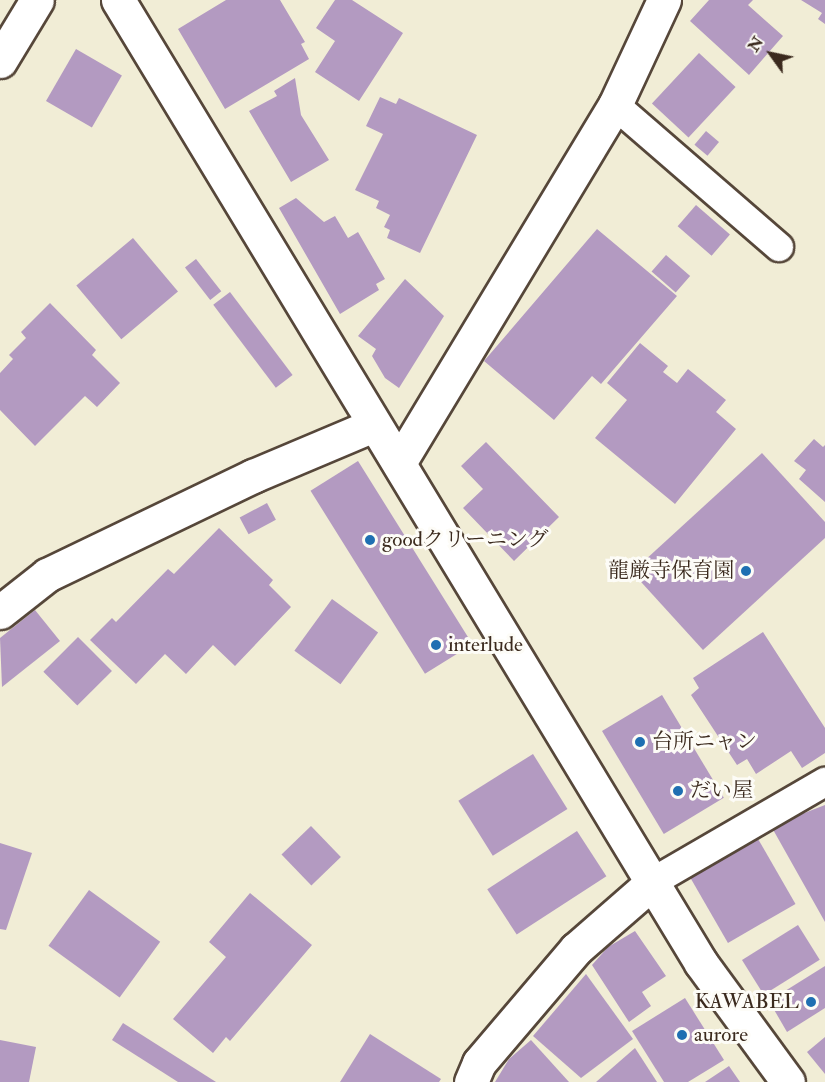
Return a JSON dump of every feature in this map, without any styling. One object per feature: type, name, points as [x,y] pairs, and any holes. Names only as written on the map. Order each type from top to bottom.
[{"type":"street","points":[[0,61],[37,0]]},
{"type":"street","points":[[118,0],[374,425],[654,881],[701,963],[788,1082]]},
{"type":"street","points":[[399,463],[615,105],[664,0]]},
{"type":"street","points":[[0,612],[47,575],[254,476],[374,425]]},
{"type":"street","points":[[471,1082],[479,1063],[576,949],[654,881]]},
{"type":"lane","points":[[615,105],[780,247]]},
{"type":"lane","points":[[654,881],[825,782]]},
{"type":"building","points":[[226,0],[280,0],[305,42],[301,44],[309,59],[225,109],[178,29]]},
{"type":"building","points":[[335,0],[352,0],[403,33],[359,101],[315,72],[335,41],[316,28]]},
{"type":"building","points":[[709,0],[753,0],[748,5],[783,36],[749,75],[690,21]]},
{"type":"building","points":[[801,0],[825,0],[825,24],[818,19],[822,13]]},
{"type":"building","points":[[76,49],[122,75],[92,127],[46,101]]},
{"type":"building","points":[[699,53],[736,87],[689,138],[652,103]]},
{"type":"building","points":[[295,78],[301,115],[329,160],[291,182],[249,111],[277,96],[274,91]]},
{"type":"building","points":[[380,97],[396,104],[399,98],[477,135],[420,253],[387,238],[390,230],[384,227],[390,215],[376,208],[379,201],[355,190],[383,134],[366,126]]},
{"type":"building","points":[[706,131],[719,142],[707,156],[694,145]]},
{"type":"building","points":[[296,198],[324,222],[335,216],[348,238],[358,232],[385,279],[376,284],[379,290],[340,314],[279,208]]},
{"type":"building","points":[[696,205],[730,235],[712,256],[678,226]]},
{"type":"building","points":[[597,229],[677,296],[601,384],[592,376],[554,420],[484,361]]},
{"type":"building","points":[[133,238],[178,292],[121,339],[76,286]]},
{"type":"building","points":[[666,255],[690,276],[676,293],[652,272]]},
{"type":"building","points":[[196,259],[221,291],[210,300],[185,268]]},
{"type":"building","points":[[405,279],[444,316],[399,388],[385,378],[372,356],[376,349],[358,336]]},
{"type":"building","points":[[230,292],[293,375],[276,388],[213,305]]},
{"type":"building","points":[[50,303],[96,350],[92,355],[120,383],[97,407],[85,396],[35,446],[0,410],[0,373],[13,359],[9,355],[26,338],[21,332]]},
{"type":"building","points":[[640,343],[668,366],[663,372],[677,383],[688,369],[726,400],[716,412],[736,429],[675,504],[595,438],[627,400],[607,383]]},
{"type":"building","points":[[814,439],[823,447],[825,445],[825,502],[799,479],[806,470],[794,461]]},
{"type":"building","points":[[486,442],[559,517],[514,561],[463,508],[483,489],[461,466]]},
{"type":"building","points":[[762,453],[825,522],[825,538],[703,650],[632,572]]},
{"type":"building","points":[[358,461],[472,644],[425,674],[311,491]]},
{"type":"building","points":[[267,503],[276,520],[249,534],[240,518]]},
{"type":"building","points":[[219,528],[273,580],[269,585],[291,607],[235,666],[213,645],[186,674],[165,654],[136,684],[90,640],[112,618],[116,622],[168,569],[174,574]]},
{"type":"building","points":[[332,599],[378,633],[340,684],[294,651]]},
{"type":"building","points":[[35,610],[60,641],[2,687],[0,638]]},
{"type":"building","points":[[763,632],[825,728],[825,753],[802,768],[791,751],[756,774],[747,759],[737,765],[691,695],[699,688],[693,678]]},
{"type":"building","points":[[78,637],[112,671],[77,706],[43,672]]},
{"type":"building","points":[[662,695],[724,798],[664,834],[602,731]]},
{"type":"building","points":[[533,754],[567,809],[493,856],[458,801]]},
{"type":"building","points":[[825,805],[825,922],[771,826]]},
{"type":"building","points":[[311,826],[341,857],[311,885],[282,854]]},
{"type":"building","points":[[577,831],[606,876],[517,935],[487,889]]},
{"type":"building","points":[[754,832],[796,904],[728,943],[686,871]]},
{"type":"building","points":[[0,843],[32,853],[6,930],[0,929]]},
{"type":"building","points":[[89,890],[160,942],[120,998],[48,946]]},
{"type":"building","points":[[250,893],[312,945],[230,1041],[226,1037],[213,1053],[173,1019],[226,957],[209,942]]},
{"type":"building","points":[[798,925],[820,960],[764,995],[742,960]]},
{"type":"building","points":[[635,931],[666,976],[642,992],[651,1006],[629,1022],[592,965],[608,947]]},
{"type":"building","points":[[825,966],[825,1008],[787,1032],[769,1001]]},
{"type":"building","points":[[586,974],[633,1039],[581,1078],[533,1036]]},
{"type":"building","points":[[685,998],[724,1060],[688,1082],[664,1082],[632,1031]]},
{"type":"building","points":[[123,1023],[216,1082],[178,1082],[112,1040]]},
{"type":"building","points":[[370,1034],[441,1079],[439,1082],[340,1082]]},
{"type":"building","points":[[825,1037],[825,1074],[807,1052]]},
{"type":"building","points":[[0,1040],[36,1047],[29,1082],[0,1082]]},
{"type":"building","points":[[531,1040],[569,1082],[495,1082],[509,1059]]},
{"type":"building","points":[[635,1048],[657,1082],[596,1082]]},
{"type":"building","points":[[729,1066],[740,1082],[705,1082]]},
{"type":"place","name":"goodクリーニング","points":[[370,540]]},
{"type":"place","name":"龍厳寺保育園","points":[[746,571]]},
{"type":"place","name":"interlude","points":[[436,645]]},
{"type":"place","name":"台所ニャン","points":[[640,742]]},
{"type":"place","name":"だい屋","points":[[678,791]]},
{"type":"place","name":"KAWABEL","points":[[811,1002]]},
{"type":"place","name":"aurore","points":[[682,1035]]}]
